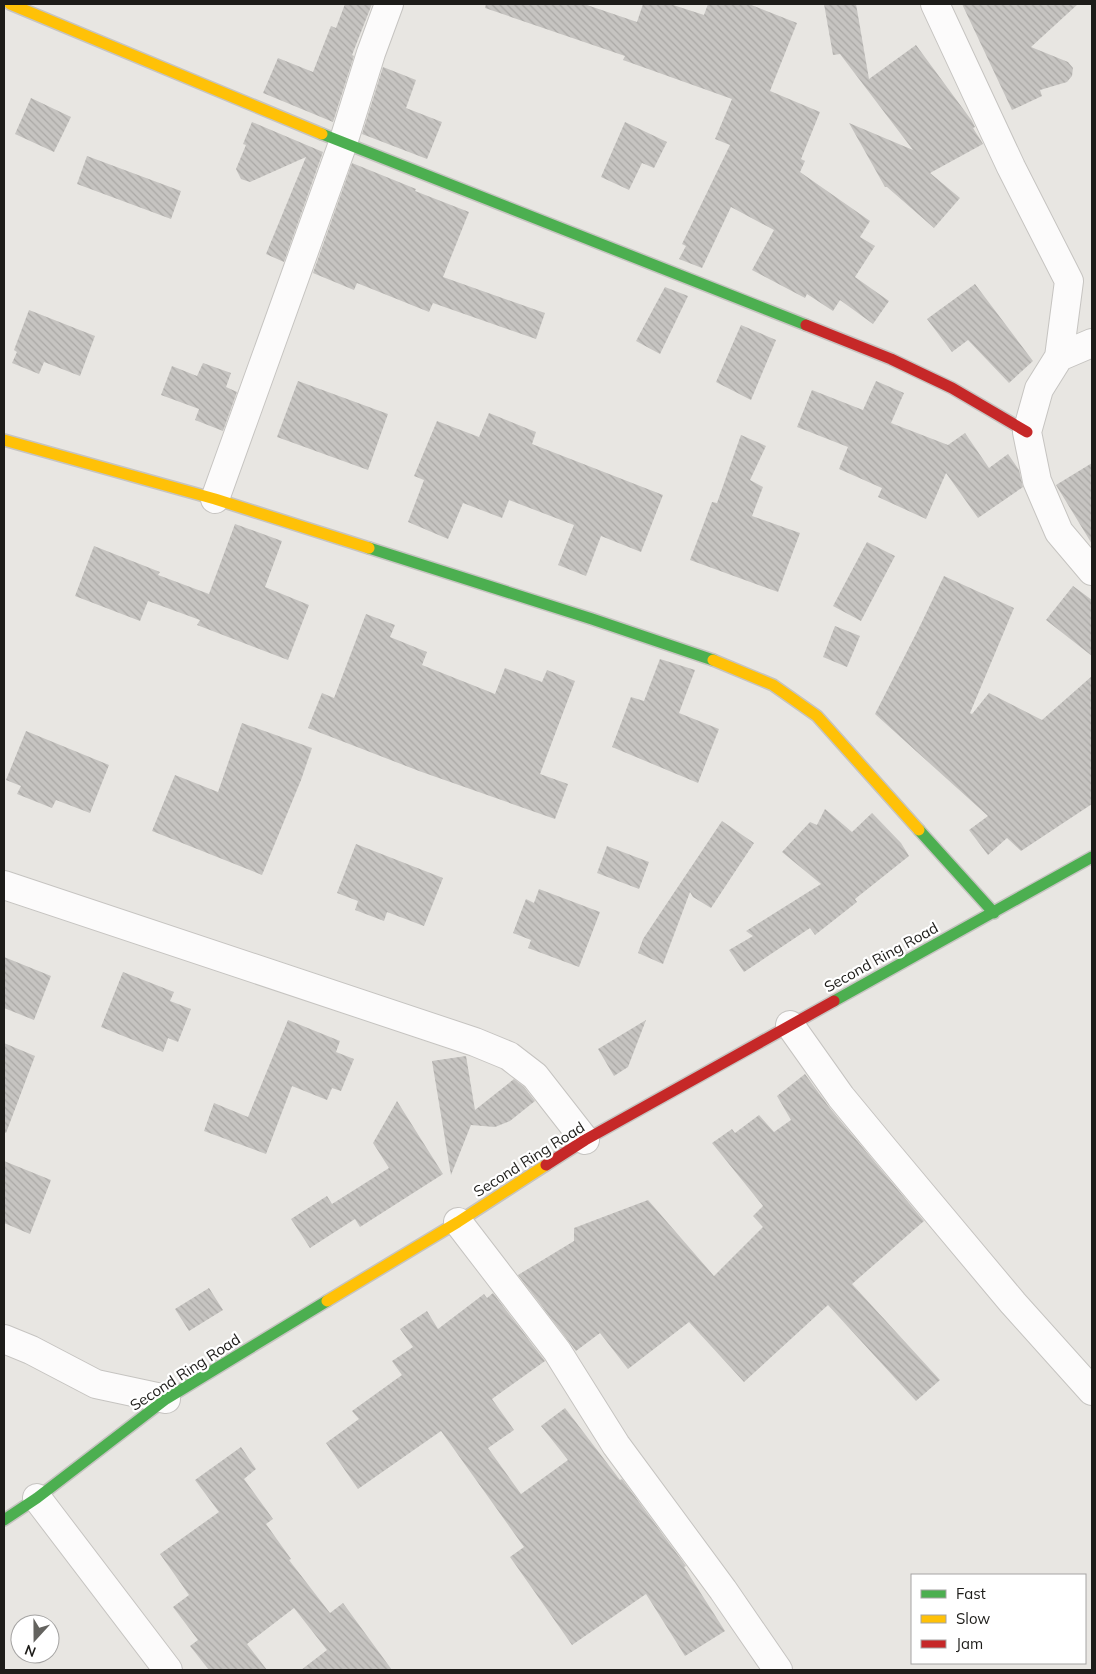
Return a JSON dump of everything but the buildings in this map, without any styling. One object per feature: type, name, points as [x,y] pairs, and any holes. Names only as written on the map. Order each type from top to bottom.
[{"type":"street","points":[[10,4],[344,143],[891,359],[952,388],[1027,432]]},
{"type":"street","points":[[215,499],[344,143],[371,53],[390,4]]},
{"type":"street","points":[[935,4],[1011,167],[1069,281],[1060,357],[1039,389],[1027,432],[1037,481],[1059,532],[1092,571]]},
{"type":"street","points":[[1060,357],[1092,343]]},
{"type":"street","points":[[4,440],[215,499],[592,619],[722,663],[773,685],[817,716],[994,913]]},
{"type":"street","name":"Second Ring Road","points":[[4,1520],[37,1498],[166,1399],[458,1222],[585,1140],[1092,857]]},
{"type":"street","points":[[4,885],[474,1042],[509,1056],[535,1076],[585,1140]]},
{"type":"street","points":[[790,1025],[841,1097],[1013,1303],[1092,1391]]},
{"type":"street","points":[[458,1222],[557,1350],[616,1446],[723,1590],[778,1670]]},
{"type":"street","points":[[4,1339],[31,1350],[96,1384],[166,1399]]},
{"type":"street","points":[[37,1498],[168,1670]]},
{"type":"traffic: fast","points":[[322,134],[806,325]]},
{"type":"traffic: fast","points":[[369,548],[592,619],[713,660]]},
{"type":"traffic: fast","points":[[919,830],[994,913]]},
{"type":"traffic: fast","points":[[834,1001],[1092,857]]},
{"type":"traffic: fast","points":[[4,1520],[37,1498],[166,1399],[327,1301]]},
{"type":"traffic: slow","points":[[10,4],[322,134]]},
{"type":"traffic: slow","points":[[4,440],[215,499],[369,548]]},
{"type":"traffic: slow","points":[[713,660],[773,685],[817,716],[919,830]]},
{"type":"traffic: slow","points":[[327,1301],[458,1222],[546,1165]]},
{"type":"traffic: jam","points":[[806,325],[891,359],[952,388],[1027,432]]},
{"type":"traffic: jam","points":[[546,1165],[585,1140],[834,1001]]}]
